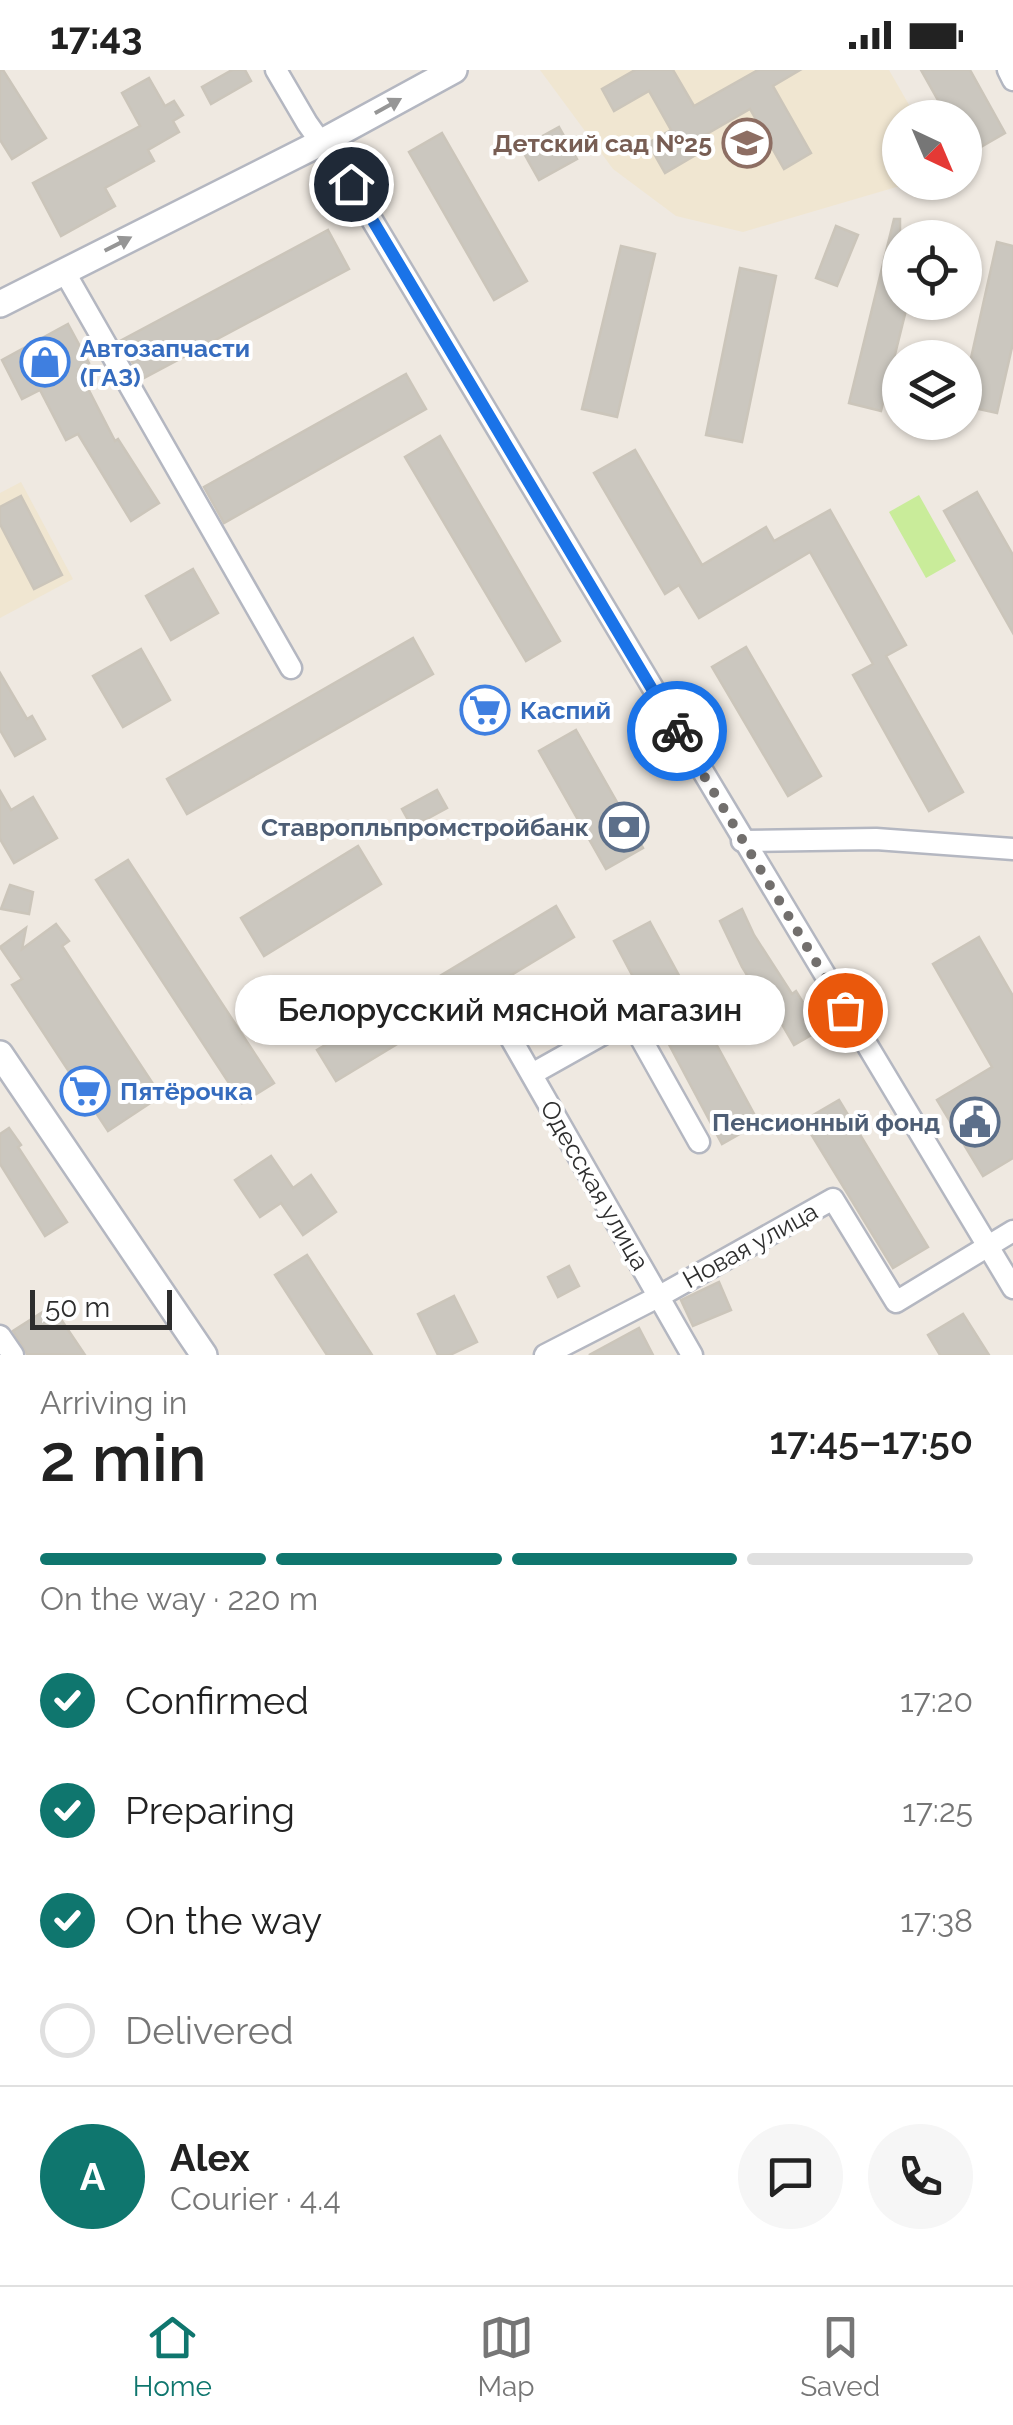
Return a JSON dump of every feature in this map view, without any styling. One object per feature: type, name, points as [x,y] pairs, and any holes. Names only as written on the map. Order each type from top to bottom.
[{"type":"street","points":[[276,70],[351,184],[1013,1288]]},
{"type":"street","points":[[0,304],[322,142],[454,70]]},
{"type":"street","points":[[1008,70],[1013,80]]},
{"type":"street","points":[[64,271],[291,668]]},
{"type":"street","points":[[742,841],[876,838],[1013,849]]},
{"type":"street","name":"Одесская улица","points":[[498,1016],[692,1355]]},
{"type":"street","points":[[532,1074],[630,1019],[699,1142]]},
{"type":"street","points":[[0,1054],[204,1355]]},
{"type":"street","name":"Новая улица","points":[[545,1355],[833,1199],[896,1302],[1013,1231]]},
{"type":"street","points":[[0,1336],[12,1355]]},
{"type":"shaded area","name":"Детский сад №25","points":[[540,70],[889,70],[906,100],[882,100],[882,191],[743,232],[676,216],[613,169]]},
{"type":"shaded area","points":[[21,482],[73,579],[0,618],[0,493]]},
{"type":"green space","points":[[919,495],[956,561],[926,578],[889,512]]},
{"type":"building","points":[[0,70],[46,138],[12,159],[0,140]]},
{"type":"building","points":[[232,70],[245,70],[251,81],[211,104],[202,87]]},
{"type":"building","points":[[635,70],[673,70],[694,106],[758,70],[800,70],[773,86],[811,153],[784,169],[750,109],[693,142],[699,153],[665,173],[648,143],[671,130],[649,91],[614,111],[602,89]]},
{"type":"building","points":[[921,70],[970,70],[1005,133],[982,146],[982,100],[938,100]]},
{"type":"building","points":[[149,78],[165,106],[174,101],[183,115],[173,121],[179,132],[148,150],[154,161],[105,188],[115,206],[61,236],[33,183],[140,126],[122,93]]},
{"type":"building","points":[[559,127],[577,159],[539,180],[521,148]]},
{"type":"building","points":[[442,133],[527,281],[494,300],[409,152]]},
{"type":"building","points":[[836,226],[858,235],[837,286],[816,278]]},
{"type":"building","points":[[328,230],[349,269],[142,379],[120,341]]},
{"type":"building","points":[[997,242],[1013,246],[1013,343],[997,413],[982,410],[982,340],[975,340]]},
{"type":"building","points":[[621,246],[655,254],[617,417],[582,409]]},
{"type":"building","points":[[740,268],[776,276],[742,442],[706,435]]},
{"type":"building","points":[[882,268],[882,320],[904,320],[899,340],[882,340],[881,411],[849,403]]},
{"type":"building","points":[[68,324],[89,363],[78,369],[115,441],[118,439],[159,503],[131,521],[78,434],[66,440],[40,390],[22,399],[2,360]]},
{"type":"building","points":[[406,374],[426,409],[224,523],[204,487]]},
{"type":"building","points":[[440,436],[560,641],[526,661],[405,457]]},
{"type":"building","points":[[635,450],[702,565],[766,527],[774,541],[830,510],[906,645],[886,656],[963,792],[929,811],[853,675],[873,664],[810,552],[699,618],[679,585],[665,594],[594,473]]},
{"type":"building","points":[[977,492],[1013,555],[1013,633],[944,511]]},
{"type":"building","points":[[21,496],[62,575],[34,589],[0,524],[0,507]]},
{"type":"building","points":[[193,569],[218,613],[171,640],[146,596]]},
{"type":"building","points":[[413,638],[433,674],[187,814],[167,779]]},
{"type":"building","points":[[746,647],[821,776],[788,796],[712,667]]},
{"type":"building","points":[[141,649],[170,700],[123,727],[93,676]]},
{"type":"building","points":[[0,673],[27,719],[32,716],[45,739],[15,756],[0,730]]},
{"type":"building","points":[[576,730],[643,848],[606,869],[539,751]]},
{"type":"building","points":[[437,790],[447,808],[412,827],[402,809]]},
{"type":"building","points":[[0,791],[11,810],[33,797],[57,838],[14,863],[0,839]]},
{"type":"building","points":[[358,846],[381,884],[264,956],[241,918]]},
{"type":"building","points":[[128,860],[274,1083],[242,1103],[96,880]]},
{"type":"building","points":[[10,885],[33,892],[29,914],[1,909]]},
{"type":"building","points":[[556,906],[574,937],[336,1081],[317,1050]]},
{"type":"building","points":[[742,909],[792,994],[796,991],[820,1030],[794,1045],[762,990],[758,993],[742,967],[720,921]]},
{"type":"building","points":[[650,922],[759,1123],[722,1144],[614,941]]},
{"type":"building","points":[[56,924],[69,941],[62,946],[161,1096],[108,1131],[12,985],[22,979],[0,947],[26,928],[22,949]]},
{"type":"building","points":[[979,937],[1013,996],[1013,1158],[983,1176],[937,1100],[992,1067],[933,964]]},
{"type":"building","points":[[839,1100],[928,1247],[893,1268],[803,1121]]},
{"type":"building","points":[[9,1128],[67,1222],[45,1236],[0,1164],[0,1134]]},
{"type":"building","points":[[271,1156],[293,1188],[311,1175],[336,1212],[303,1235],[281,1203],[260,1217],[235,1180]]},
{"type":"building","points":[[307,1255],[372,1355],[327,1355],[275,1275]]},
{"type":"building","points":[[569,1266],[579,1286],[558,1297],[548,1277]]},
{"type":"building","points":[[719,1282],[731,1310],[693,1326],[681,1300]]},
{"type":"building","points":[[454,1296],[477,1342],[450,1355],[438,1355],[418,1314]]},
{"type":"building","points":[[52,1306],[85,1355],[27,1354],[13,1331]]},
{"type":"building","points":[[963,1314],[989,1355],[940,1355],[928,1335]]},
{"type":"building","points":[[639,1328],[653,1355],[589,1355]]},
{"type":"way so far","points":[[677,731],[845,1010]]},
{"type":"place","name":"Детский сад №25","points":[[747,143]]},
{"type":"place","name":"Автозапчасти (ГАЗ)","points":[[45,362]]},
{"type":"place","name":"Каспий","points":[[485,710]]},
{"type":"place","name":"Ставропльпромстройбанк","points":[[624,827]]},
{"type":"place","name":"Белорусский мясной магазин","points":[[845,1010]]},
{"type":"place","name":"Пятёрочка","points":[[85,1091]]},
{"type":"place","name":"Пенсионный фонд","points":[[975,1122]]},
{"type":"route","points":[[351,184],[677,731]]}]
